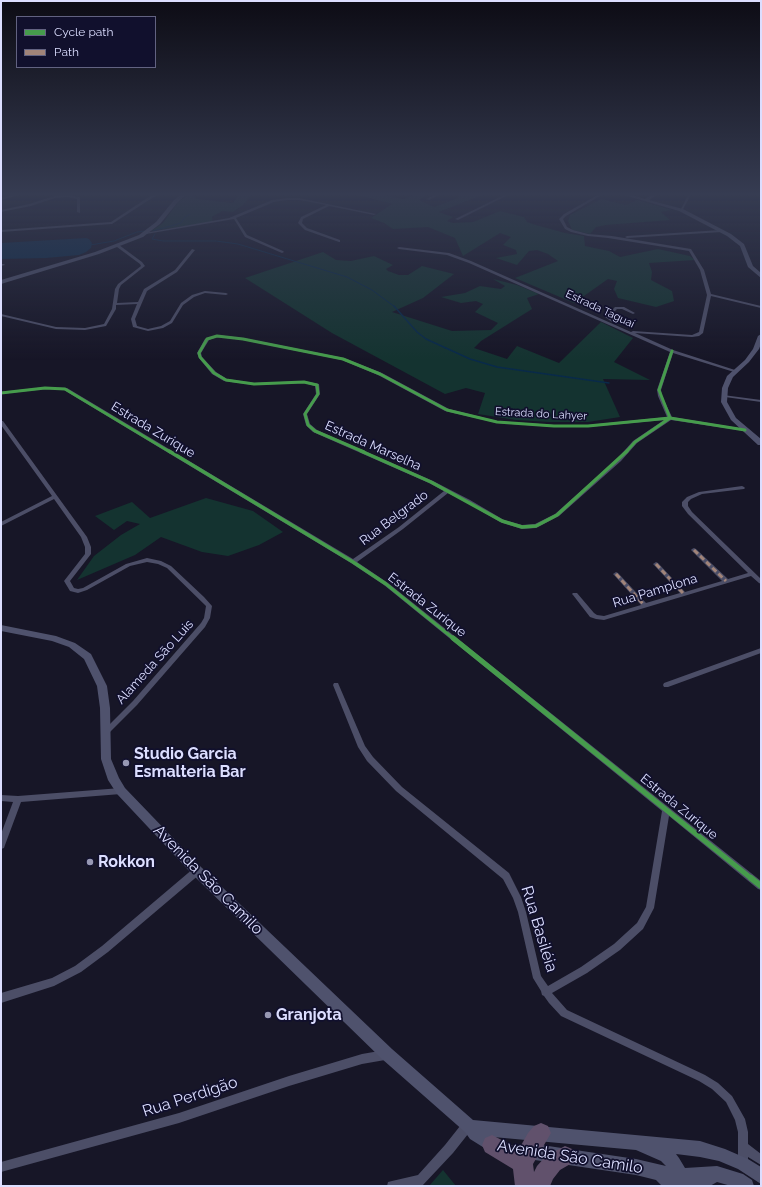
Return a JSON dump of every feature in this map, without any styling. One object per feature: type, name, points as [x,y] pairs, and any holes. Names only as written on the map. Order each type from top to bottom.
[{"type":"highway","points":[[525,1186],[526,1157],[541,1133]]},
{"type":"highway","points":[[492,1145],[526,1157]]},
{"type":"highway","points":[[540,1186],[544,1173],[565,1156]]},
{"type":"main road","points":[[1,282],[110,248]]},
{"type":"main road","points":[[743,248],[752,266],[761,276]]},
{"type":"main road","points":[[761,336],[756,349],[730,376],[725,388],[725,405],[729,413],[745,430],[761,443]]},
{"type":"main road","name":"Avenida São Camilo","points":[[1,628],[53,638],[72,645],[84,653],[92,664],[102,686],[106,708],[106,759],[114,780],[121,791],[197,871],[387,1054],[469,1126],[475,1134],[492,1145]]},
{"type":"main road","name":"Avenida São Camilo","points":[[469,1126],[700,1149],[720,1154],[743,1164],[761,1176]]},
{"type":"main road","points":[[630,1141],[666,1156],[674,1163],[681,1183],[717,1174],[737,1180],[746,1186]]},
{"type":"main road","name":"Avenida São Camilo","points":[[526,1157],[565,1156],[636,1167],[660,1173],[681,1183]]},
{"type":"main road","points":[[699,1186],[707,1178],[717,1174]]},
{"type":"street","points":[[1,315],[56,328],[85,329],[106,324],[116,304],[117,290],[120,284],[143,268],[144,265],[121,248]]},
{"type":"street","points":[[274,248],[282,252]]},
{"type":"street","name":"Estrada Taguaí","points":[[402,248],[448,254],[459,258],[506,276],[672,351],[736,371]]},
{"type":"street","points":[[629,332],[698,335],[702,331],[709,296],[702,270],[696,258],[690,250],[680,248]]},
{"type":"street","points":[[193,250],[172,274],[148,287],[138,303],[133,324],[141,329],[155,329],[162,327],[171,322],[182,304],[193,296],[205,292],[226,294]]},
{"type":"street","points":[[709,296],[761,307]]},
{"type":"street","points":[[116,304],[138,303]]},
{"type":"street","points":[[616,326],[616,322],[606,318],[616,308],[623,308],[633,313]]},
{"type":"street","name":"Estrada do Lahyer","points":[[206,338],[217,336],[243,339],[343,359],[363,366],[442,408],[496,422],[554,426],[588,426],[670,418],[745,430]]},
{"type":"street","name":"Estrada Marselha","points":[[206,338],[200,348],[200,357],[214,373],[226,380],[239,383],[270,384],[297,382],[317,386],[318,394],[305,414],[308,425],[314,431],[447,491],[508,524],[522,527],[536,526],[557,515],[619,460],[635,442],[670,418]]},
{"type":"street","points":[[670,418],[660,396],[659,390],[672,351]]},
{"type":"street","name":"Estrada Zurique","points":[[1,393],[45,388],[64,389],[353,562],[386,584],[761,886]]},
{"type":"street","points":[[725,396],[761,401]]},
{"type":"street","name":"Alameda São Luis","points":[[1,422],[84,537],[88,547],[87,556],[67,581],[72,590],[78,591],[90,587],[128,566],[147,560],[159,562],[169,567],[202,598],[208,606],[207,618],[203,625],[134,703],[105,733]]},
{"type":"street","points":[[742,488],[694,495],[685,502],[684,506],[761,582]]},
{"type":"street","name":"Rua Belgrado","points":[[353,562],[401,528],[447,491]]},
{"type":"street","points":[[1,524],[54,497]]},
{"type":"street","points":[[694,550],[726,581]]},
{"type":"street","points":[[656,564],[683,593]]},
{"type":"street","points":[[616,574],[644,605]]},
{"type":"street","name":"Rua Pamplona","points":[[575,594],[592,615],[600,618],[752,574]]},
{"type":"street","points":[[666,685],[761,650]]},
{"type":"street","name":"Rua Basiléia","points":[[336,685],[362,747],[370,759],[399,789],[506,876],[517,897],[522,912],[537,978],[545,992],[564,1013],[715,1086],[729,1099],[737,1111],[743,1132],[743,1164]]},
{"type":"street","points":[[1,798],[18,799],[121,791]]},
{"type":"street","points":[[1,845],[18,799]]},
{"type":"street","name":"Estrada Zurique","points":[[545,992],[584,970],[617,947],[640,926],[650,908],[658,869],[666,809]]},
{"type":"street","points":[[1,998],[54,982],[78,969],[105,949],[197,871]]},
{"type":"street","name":"Rua Perdigão","points":[[1,1167],[179,1118],[289,1081],[362,1059],[387,1054]]},
{"type":"street","points":[[392,1186],[418,1183],[469,1126]]},
{"type":"street","points":[[743,1147],[761,1160]]},
{"type":"green space","points":[[460,248],[475,248],[463,256]]},
{"type":"green space","points":[[512,248],[596,248],[609,251],[620,257],[658,249],[690,256],[695,260],[649,263],[652,272],[651,280],[672,291],[674,301],[656,307],[618,298],[614,289],[617,281],[608,279],[574,303],[515,278],[558,261],[548,254],[537,250],[529,251],[517,265],[496,258],[517,254],[516,250]]},
{"type":"green space","points":[[323,252],[336,260],[351,261],[374,256],[393,265],[386,269],[399,275],[408,275],[422,266],[454,274],[423,298],[392,312],[452,331],[491,330],[498,323],[475,312],[483,304],[476,301],[461,303],[441,297],[465,293],[480,286],[501,289],[505,286],[493,279],[517,285],[539,294],[527,298],[532,309],[481,341],[474,348],[507,359],[517,346],[559,363],[601,322],[633,338],[614,362],[650,380],[603,379],[620,417],[588,422],[549,422],[516,420],[478,414],[485,393],[466,388],[445,394],[332,333],[245,278]]},
{"type":"green space","points":[[206,498],[253,511],[283,532],[259,545],[228,556],[202,552],[161,537],[135,555],[77,580],[94,556],[121,535],[140,524],[127,521],[114,530],[95,516],[132,502],[150,518]]},
{"type":"green space","points":[[443,1170],[456,1186],[429,1186]]},
{"type":"water","points":[[1,248],[91,248],[79,255],[46,258],[1,259]]},
{"type":"waterway","points":[[253,248],[347,277],[372,290],[395,307]]},
{"type":"waterway","points":[[395,307],[417,332],[426,339],[470,359],[497,367],[609,383]]},
{"type":"marked path","points":[[694,550],[726,581]]},
{"type":"marked path","points":[[656,564],[683,593]]},
{"type":"marked path","points":[[616,574],[644,605]]},
{"type":"cycle path","points":[[672,351],[659,390],[660,396],[670,418],[635,442],[619,460],[557,515],[536,526],[522,527],[502,521],[431,482],[315,431],[308,425],[305,414],[318,394],[317,385],[304,382],[254,384],[226,380],[214,373],[200,357],[199,353],[207,339],[217,336],[243,339],[343,359],[380,374],[447,410],[497,422],[554,426],[588,426],[670,418],[745,430]]},
{"type":"cycle path","points":[[1,393],[45,388],[65,389],[353,562],[386,584],[761,886]]},
{"type":"place","name":"Studio Garcia Esmalteria Bar","points":[[126,763]]},
{"type":"place","name":"Rokkon","points":[[90,862]]},
{"type":"place","name":"Granjota","points":[[268,1015]]}]
